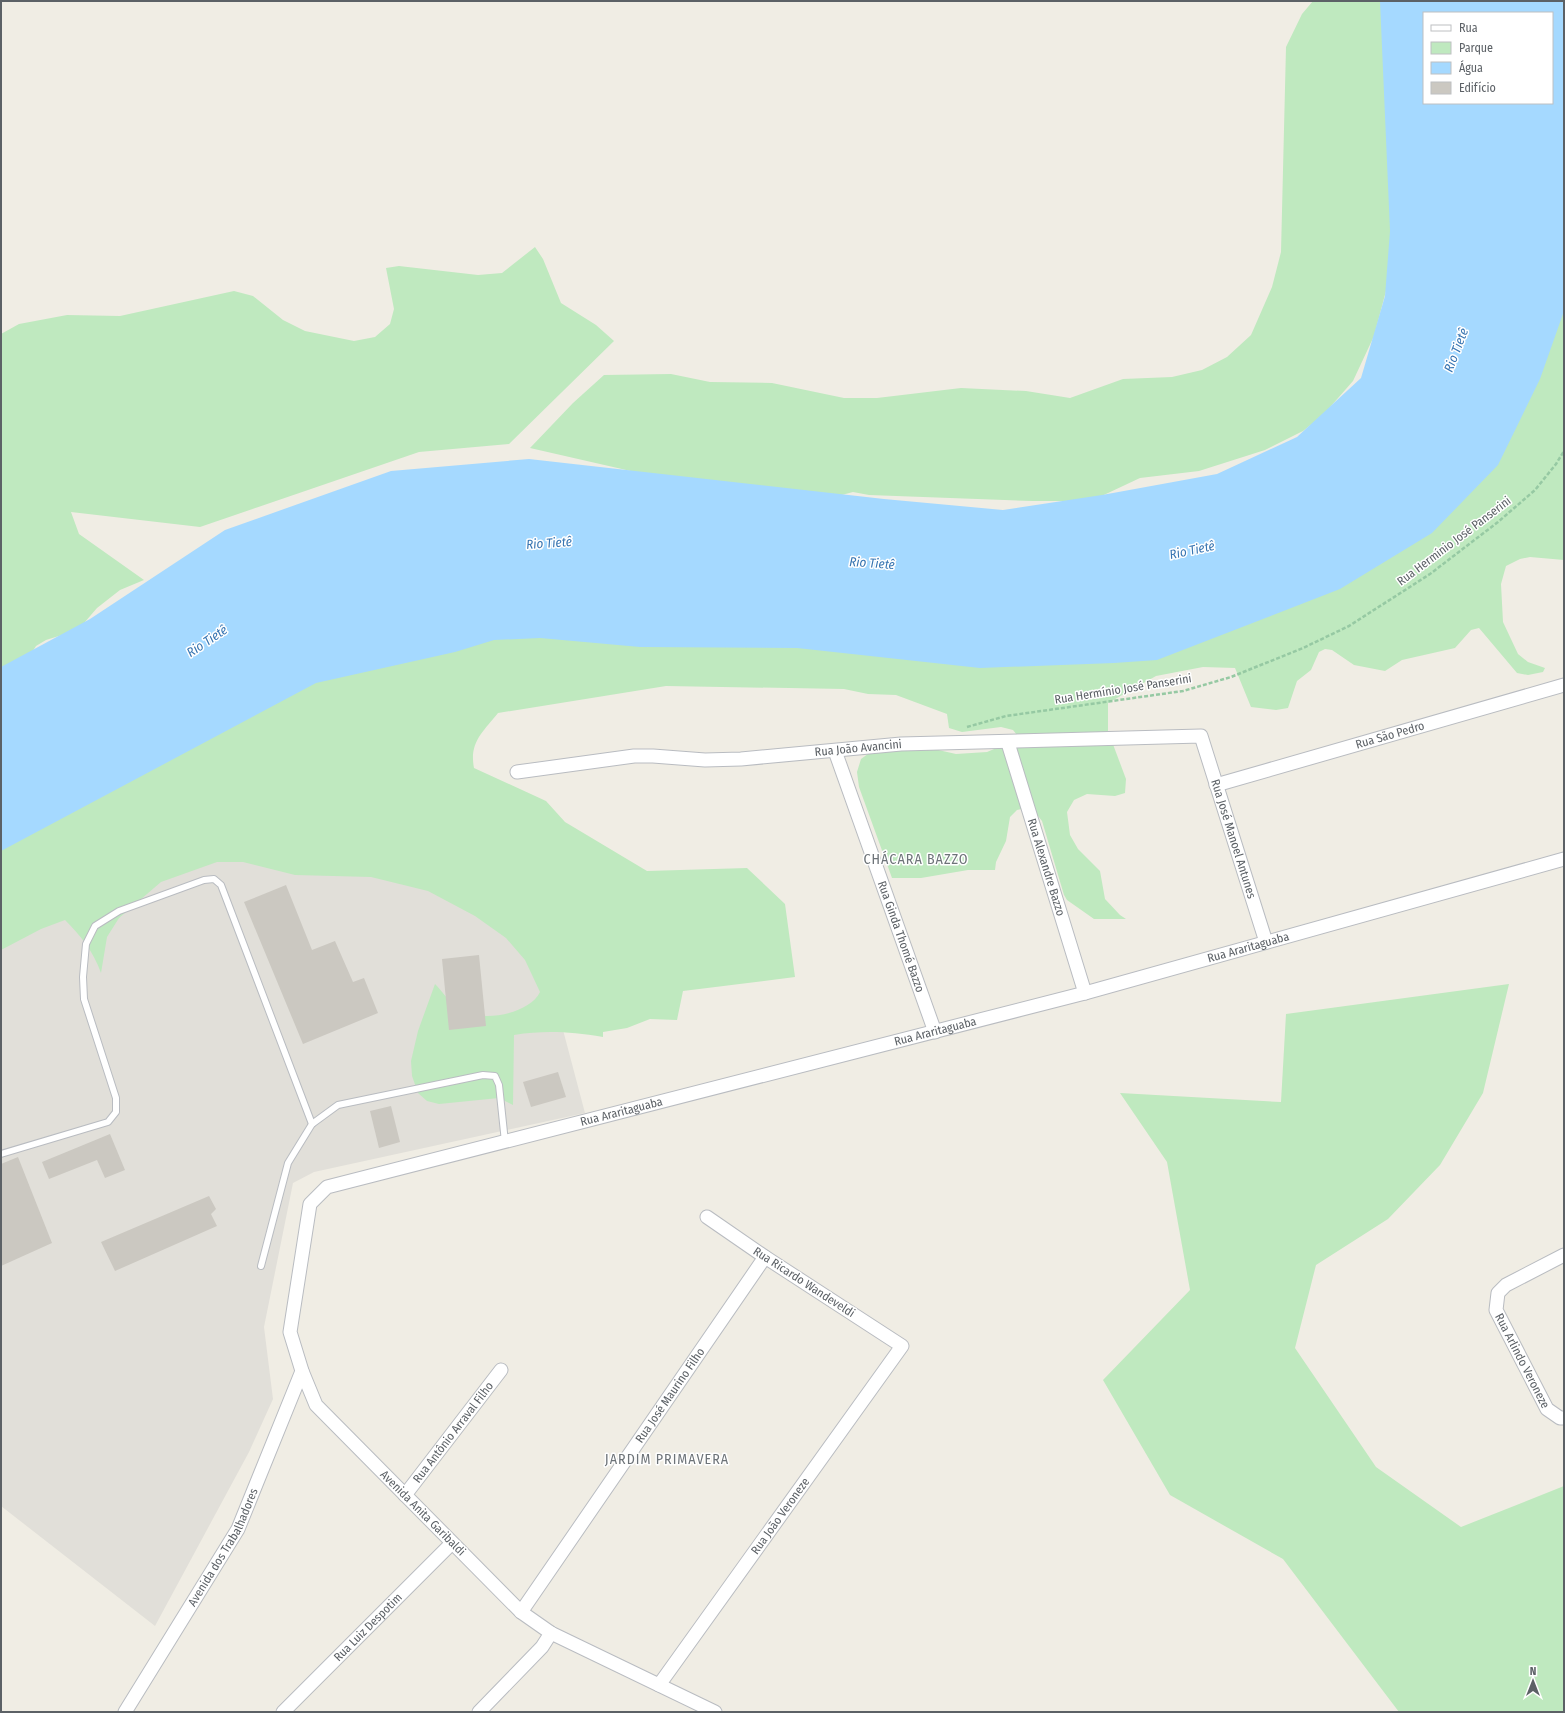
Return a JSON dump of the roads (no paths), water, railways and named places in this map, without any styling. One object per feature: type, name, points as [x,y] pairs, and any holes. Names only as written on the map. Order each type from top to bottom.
[{"type":"street","name":"Rua São Pedro","points":[[1216,785],[1564,685]]},
{"type":"street","name":"Rua José Manoel Antunes","points":[[1201,736],[1266,942]]},
{"type":"street","name":"Rua João Avancini","points":[[517,772],[634,756],[705,760],[835,751],[901,744],[1008,743],[1201,736]]},
{"type":"street","name":"Rua Alexandre Bazzo","points":[[1008,743],[1085,992]]},
{"type":"street","name":"Rua Ginda Thomé Bazzo","points":[[835,751],[935,1032]]},
{"type":"street","name":"Rua Araritaguaba","points":[[310,1204],[327,1187],[935,1032],[1085,992],[1564,859]]},
{"type":"street","name":"Avenida Anita Garibaldi","points":[[310,1204],[290,1332],[302,1371],[316,1405],[521,1612],[551,1633],[715,1712]]},
{"type":"street","name":"Rua Ricardo Wandeveldi","points":[[707,1217],[765,1257],[902,1346]]},
{"type":"street","name":"Rua Arlindo Veroneze","points":[[1564,1255],[1506,1285],[1498,1293],[1496,1310],[1547,1409],[1560,1418],[1564,1418]]},
{"type":"street","name":"Rua José Maurino Filho","points":[[521,1612],[765,1257]]},
{"type":"street","name":"Rua João Veroneze","points":[[659,1685],[902,1346]]},
{"type":"street","name":"Rua Antônio Arraval Filho","points":[[405,1495],[501,1370]]},
{"type":"street","name":"Avenida dos Trabalhadores","points":[[125,1712],[238,1529],[302,1371]]},
{"type":"street","name":"Rua Luiz Despotim","points":[[283,1712],[452,1543]]},
{"type":"street","points":[[479,1712],[542,1647],[551,1633]]},
{"type":"lane","points":[[1,1154],[108,1122],[116,1112],[116,1098],[84,999],[83,976],[86,944],[95,926],[119,911],[204,880],[214,880],[221,885],[312,1124]]},
{"type":"lane","points":[[261,1266],[288,1163],[312,1124],[338,1105],[483,1075],[495,1076],[499,1084],[504,1142]]},
{"type":"water","name":"Rio Tietê","points":[[1380,1],[1564,1],[1564,311],[1540,379],[1498,465],[1432,533],[1340,589],[1157,660],[1114,663],[980,668],[797,648],[640,647],[540,638],[494,640],[455,652],[316,683],[1,851],[1,667],[90,619],[225,530],[391,471],[529,459],[884,499],[1003,510],[1102,495],[1217,474],[1297,437],[1361,378],[1385,296],[1390,231]]},
{"type":"district","name":"CHÁCARA BAZZO","points":[[916,859]]},
{"type":"district","name":"JARDIM PRIMAVERA","points":[[667,1459]]}]
